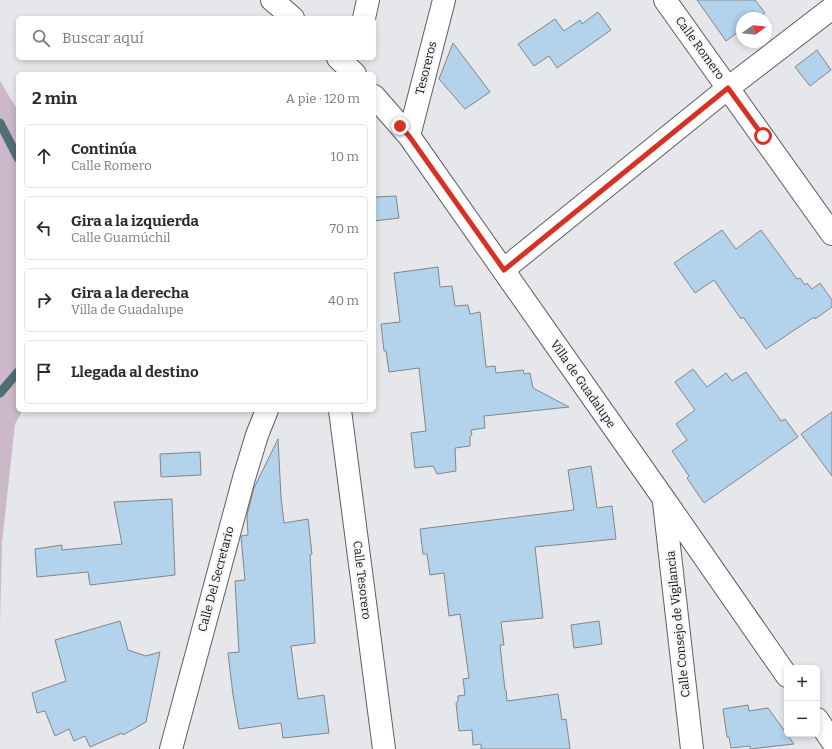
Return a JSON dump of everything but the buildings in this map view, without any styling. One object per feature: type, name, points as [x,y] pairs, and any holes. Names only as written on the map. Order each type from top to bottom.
[{"type":"street","points":[[272,0],[290,16]]},
{"type":"street","points":[[364,16],[368,0]]},
{"type":"street","name":"Tesoreros","points":[[409,136],[444,0]]},
{"type":"street","name":"Calle Romero","points":[[665,0],[832,234]]},
{"type":"street","points":[[504,270],[728,88],[832,8]]},
{"type":"street","name":"Villa de Guadalupe","points":[[376,98],[409,136],[784,672]]},
{"type":"street","name":"Calle Del Secretario","points":[[171,749],[244,478],[257,435],[267,412]]},
{"type":"street","name":"Calle Tesorero","points":[[340,412],[384,749]]},
{"type":"street","name":"Calle Consejo de Vigilancia","points":[[664,499],[692,749]]},
{"type":"street","points":[[820,723],[832,741]]},
{"type":"shaded area","points":[[0,81],[16,108],[16,412],[22,412],[15,424],[2,543],[0,625]]},
{"type":"waterway","points":[[0,123],[16,154]]},
{"type":"waterway","points":[[0,393],[16,374]]},
{"type":"route","points":[[400,126],[409,136],[504,270],[728,88],[763,136]]}]
